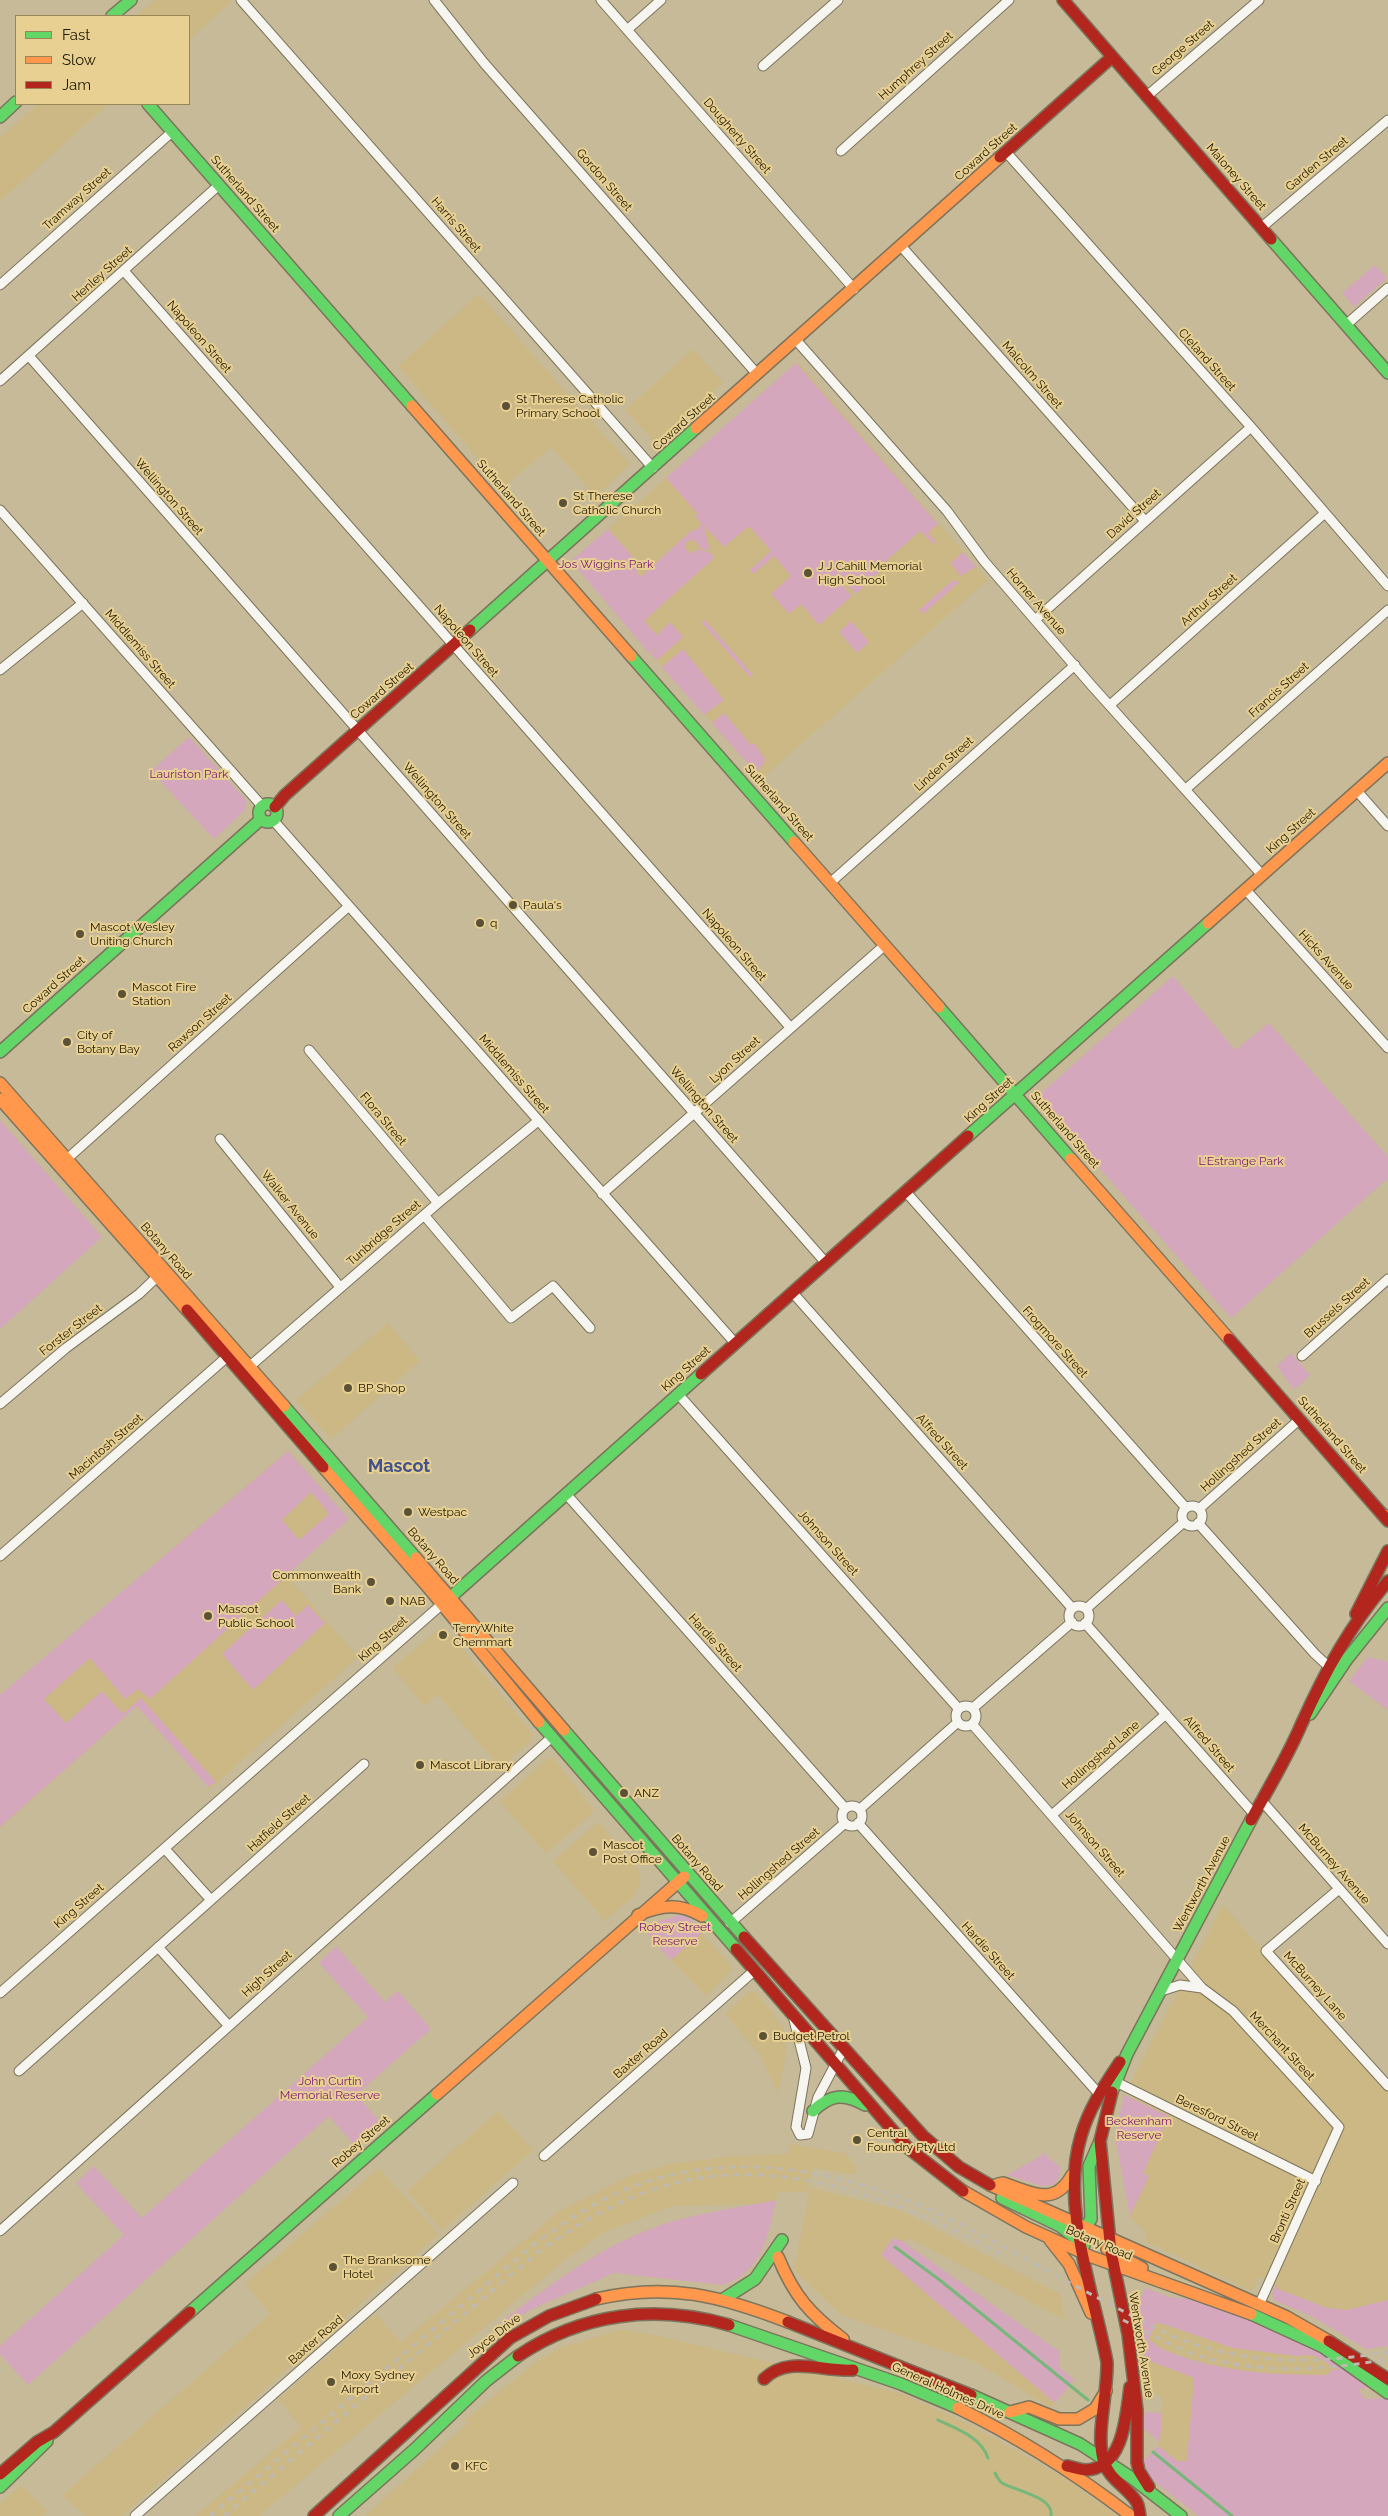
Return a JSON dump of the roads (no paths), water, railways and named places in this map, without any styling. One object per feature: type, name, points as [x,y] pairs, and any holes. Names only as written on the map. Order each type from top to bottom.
[{"type":"main road","points":[[113,15],[131,0]]},
{"type":"main road","name":"Maloney Street","points":[[1066,1],[1112,57],[1388,373]]},
{"type":"main road","name":"Coward Street","points":[[275,808],[285,795],[1112,57]]},
{"type":"main road","points":[[0,117],[15,103]]},
{"type":"main road","name":"Sutherland Street","points":[[149,105],[1386,1517]]},
{"type":"main road","name":"King Street","points":[[442,1606],[1388,763]]},
{"type":"main road","points":[[269,804],[275,808],[277,813],[274,820],[268,822],[261,819],[259,814],[262,806],[269,804]]},
{"type":"main road","name":"Coward Street","points":[[0,1052],[261,819]]},
{"type":"main road","name":"Botany Road","points":[[0,1083],[451,1597],[687,1874],[844,2048],[916,2132],[943,2156],[986,2183],[1081,2236],[1096,2258],[1267,2320],[1300,2335],[1362,2374],[1388,2393]]},
{"type":"main road","name":"Botany Road","points":[[0,1099],[228,1356],[677,1883],[755,1970],[871,2108],[908,2148],[940,2177],[979,2202],[1036,2230],[1049,2236],[1110,2238],[1313,2331],[1388,2379]]},
{"type":"main road","points":[[1348,1633],[1362,1598],[1388,1551]]},
{"type":"main road","name":"Wentworth Avenue","points":[[1105,2462],[1101,2436],[1108,2384],[1102,2338],[1073,2192],[1073,2173],[1080,2135],[1099,2094],[1112,2080],[1178,1959],[1301,1726],[1314,1692],[1328,1666],[1348,1633],[1388,1581]]},
{"type":"main road","name":"Wentworth Avenue","points":[[1301,1726],[1322,1699],[1347,1659],[1388,1608]]},
{"type":"main road","name":"Robey Street","points":[[0,2487],[33,2457],[54,2432],[638,1915],[687,1874]]},
{"type":"main road","points":[[638,1915],[668,1905],[684,1906],[720,1930]]},
{"type":"main road","name":"Wentworth Avenue","points":[[1112,2080],[1100,2141],[1111,2252],[1128,2334],[1137,2410],[1139,2471],[1151,2491]]},
{"type":"main road","points":[[813,2111],[828,2098],[842,2095],[871,2108]]},
{"type":"main road","points":[[1081,2236],[1092,2218],[1088,2169],[1090,2159],[1100,2141]]},
{"type":"main road","points":[[986,2183],[1003,2183],[1037,2195],[1054,2195],[1065,2189],[1073,2173]]},
{"type":"main road","points":[[1036,2230],[1052,2241],[1066,2258],[1102,2338]]},
{"type":"main road","points":[[1049,2236],[1081,2236],[1174,2287]]},
{"type":"main road","points":[[722,2300],[755,2279],[782,2240]]},
{"type":"main road","points":[[778,2257],[789,2285],[799,2303],[814,2318],[856,2348]]},
{"type":"main road","points":[[1096,2258],[1113,2283],[1120,2298]]},
{"type":"main road","name":"Joyce Drive","points":[[314,2516],[398,2441],[496,2348],[542,2318],[590,2299],[627,2292],[680,2291],[740,2305]]},
{"type":"main road","name":"General Holmes Drive","points":[[740,2305],[856,2348],[1010,2412],[1081,2445],[1151,2491],[1181,2516]]},
{"type":"main road","name":"General Holmes Drive","points":[[340,2516],[493,2375],[524,2352],[555,2334],[590,2321],[645,2312],[700,2317],[764,2336],[905,2386],[961,2410],[1014,2437],[1057,2463],[1131,2516]]},
{"type":"main road","points":[[764,2379],[778,2368],[789,2364],[806,2365],[834,2371],[859,2370]]},
{"type":"main road","points":[[1057,2463],[1086,2470],[1105,2462],[1117,2449],[1121,2437],[1132,2374]]},
{"type":"main road","points":[[1010,2412],[1029,2407],[1059,2419],[1078,2419],[1096,2409],[1108,2384]]},
{"type":"main road","name":"Robey Street","points":[[0,2474],[37,2442],[54,2432]]},
{"type":"main road","name":"General Holmes Drive","points":[[1105,2462],[1111,2477],[1137,2502],[1140,2516]]},
{"type":"street","name":"Harris Street","points":[[241,0],[653,468]]},
{"type":"street","name":"Gordon Street","points":[[434,0],[466,42],[757,374]]},
{"type":"street","name":"Dougherty Street","points":[[601,0],[854,289]]},
{"type":"street","points":[[627,30],[662,0]]},
{"type":"street","points":[[763,66],[838,0]]},
{"type":"street","name":"Humphrey Street","points":[[841,151],[1009,0]]},
{"type":"street","name":"George Street","points":[[1147,96],[1259,0]]},
{"type":"street","name":"Garden Street","points":[[1262,227],[1388,120]]},
{"type":"street","name":"Tramway Street","points":[[0,286],[172,132]]},
{"type":"street","name":"Cleland Street","points":[[1006,152],[1251,427],[1388,586]]},
{"type":"street","name":"Henley Street","points":[[0,381],[219,185]]},
{"type":"street","name":"Malcolm Street","points":[[902,246],[1145,521]]},
{"type":"street","name":"Napoleon Street","points":[[124,271],[790,1027]]},
{"type":"street","points":[[1347,324],[1388,288]]},
{"type":"street","name":"Horner Avenue","points":[[796,340],[946,511],[984,561],[1035,620],[1262,875]]},
{"type":"street","name":"Wellington Street","points":[[29,356],[826,1263]]},
{"type":"street","name":"David Street","points":[[1035,620],[1251,427]]},
{"type":"street","name":"Middlemiss Street","points":[[0,510],[262,806]]},
{"type":"street","name":"Arthur Street","points":[[1110,705],[1325,514]]},
{"type":"street","points":[[0,670],[82,603]]},
{"type":"street","name":"Francis Street","points":[[1186,789],[1388,610]]},
{"type":"street","name":"Linden Street","points":[[830,882],[1075,665]]},
{"type":"street","points":[[1357,791],[1388,826]]},
{"type":"street","name":"Middlemiss Street","points":[[274,820],[735,1344]]},
{"type":"street","name":"Hicks Avenue","points":[[1246,890],[1388,1048]]},
{"type":"street","name":"Rawson Street","points":[[67,1159],[349,906]]},
{"type":"street","name":"Lyon Street","points":[[602,1194],[790,1027],[885,946]]},
{"type":"street","name":"Flora Street","points":[[309,1050],[438,1203]]},
{"type":"street","name":"Tunbridge Street","points":[[249,1367],[438,1203],[538,1121]]},
{"type":"street","name":"Walker Avenue","points":[[220,1139],[340,1288]]},
{"type":"street","name":"Frogmore Street","points":[[906,1192],[1186,1508]]},
{"type":"street","points":[[424,1215],[511,1318],[553,1286],[590,1328]]},
{"type":"street","name":"Forster Street","points":[[0,1404],[66,1348],[139,1294],[158,1276]]},
{"type":"street","name":"Brussels Street","points":[[1302,1356],[1388,1279]]},
{"type":"street","name":"Alfred Street","points":[[793,1293],[1072,1608]]},
{"type":"street","name":"Macintosh Street","points":[[0,1556],[228,1356]]},
{"type":"street","name":"Johnson Street","points":[[678,1394],[958,1708]]},
{"type":"street","name":"Hollingshed Street","points":[[1199,1510],[1300,1419]]},
{"type":"street","name":"Hardie Street","points":[[567,1495],[845,1808]]},
{"type":"street","points":[[1194,1506],[1199,1510],[1201,1518],[1198,1523],[1189,1525],[1184,1522],[1182,1516],[1186,1508],[1194,1506]]},
{"type":"street","points":[[1086,1609],[1184,1522]]},
{"type":"street","points":[[1198,1523],[1315,1654],[1328,1666]]},
{"type":"street","name":"King Street","points":[[0,1994],[442,1606]]},
{"type":"street","points":[[1081,1606],[1086,1609],[1088,1618],[1085,1623],[1077,1625],[1072,1622],[1069,1617],[1072,1608],[1081,1606]]},
{"type":"street","points":[[973,1708],[1072,1622]]},
{"type":"street","name":"Alfred Street","points":[[1085,1623],[1254,1814]]},
{"type":"street","points":[[964,1705],[973,1708],[976,1715],[972,1724],[966,1726],[958,1722],[955,1714],[958,1708],[964,1705]]},
{"type":"street","name":"Hollingshed Lane","points":[[1053,1814],[1166,1714]]},
{"type":"street","points":[[860,1809],[958,1722]]},
{"type":"street","name":"Johnson Street","points":[[972,1724],[1053,1814],[1178,1959]]},
{"type":"street","name":"High Street","points":[[0,2231],[552,1737]]},
{"type":"street","name":"Hatfield Street","points":[[19,2071],[364,1764]]},
{"type":"street","name":"McBurney Avenue","points":[[1261,1800],[1388,1944]]},
{"type":"street","points":[[852,1806],[860,1809],[862,1818],[858,1824],[853,1826],[844,1823],[842,1818],[845,1808],[852,1806]]},
{"type":"street","name":"Hollingshed Street","points":[[730,1923],[844,1823]]},
{"type":"street","name":"Hardie Street","points":[[858,1824],[1099,2094]]},
{"type":"street","points":[[166,1849],[211,1900]]},
{"type":"street","name":"McBurney Lane","points":[[1339,1889],[1266,1951],[1388,2086]]},
{"type":"street","points":[[158,1947],[228,2026]]},
{"type":"street","name":"Merchant Street","points":[[1178,1959],[1202,1988],[1233,2011],[1339,2127]]},
{"type":"street","name":"Baxter Road","points":[[544,2156],[755,1970]]},
{"type":"street","points":[[1161,1991],[1180,1985],[1202,1988]]},
{"type":"street","points":[[792,2015],[806,2068],[796,2126],[800,2135],[808,2134],[813,2111],[844,2048]]},
{"type":"street","name":"Beresford Street","points":[[1112,2080],[1316,2181]]},
{"type":"street","name":"Bronti Street","points":[[1259,2305],[1339,2127]]},
{"type":"street","name":"Baxter Road","points":[[135,2516],[514,2183]]},
{"type":"waterway","points":[[895,2247],[941,2281],[1088,2400]]},
{"type":"waterway","points":[[938,2420],[968,2434],[980,2444],[988,2458]]},
{"type":"waterway","points":[[1153,2452],[1232,2516]]},
{"type":"waterway","points":[[995,2473],[999,2480],[1007,2486],[1032,2495],[1047,2504],[1051,2516]]},
{"type":"railway","points":[[210,2516],[546,2235],[585,2210],[615,2194],[661,2178],[707,2169],[755,2167],[802,2171],[849,2181],[895,2196],[939,2214],[982,2235],[1156,2328],[1184,2341],[1218,2351],[1242,2356],[1290,2360],[1315,2360],[1388,2352]]},
{"type":"railway","points":[[224,2516],[538,2252],[567,2232],[612,2207],[661,2187],[705,2177],[749,2175],[793,2178],[837,2187],[880,2200],[923,2216],[1002,2255]]},
{"type":"railway","points":[[1123,2320],[1188,2352],[1237,2364],[1288,2369],[1338,2366],[1388,2359]]},
{"type":"place","name":"St Therese Catholic Primary School","points":[[506,406]]},
{"type":"place","name":"St Therese Catholic Church","points":[[563,503]]},
{"type":"place","name":"J J Cahill Memorial High School","points":[[808,573]]},
{"type":"place","name":"Paula's","points":[[513,905]]},
{"type":"place","name":"q","points":[[480,923]]},
{"type":"place","name":"Mascot Wesley Uniting Church","points":[[80,934]]},
{"type":"place","name":"Mascot Fire Station","points":[[122,994]]},
{"type":"place","name":"City of Botany Bay","points":[[67,1042]]},
{"type":"place","name":"BP Shop","points":[[348,1388]]},
{"type":"place","name":"Westpac","points":[[408,1512]]},
{"type":"place","name":"Commonwealth Bank","points":[[371,1582]]},
{"type":"place","name":"NAB","points":[[390,1601]]},
{"type":"place","name":"Mascot Public School","points":[[208,1616]]},
{"type":"place","name":"TerryWhite Chemmart","points":[[443,1635]]},
{"type":"place","name":"Mascot Library","points":[[420,1765]]},
{"type":"place","name":"ANZ","points":[[624,1793]]},
{"type":"place","name":"Mascot Post Office","points":[[593,1852]]},
{"type":"place","name":"Budget Petrol","points":[[763,2036]]},
{"type":"place","name":"Central Foundry Pty Ltd","points":[[857,2140]]},
{"type":"place","name":"The Branksome Hotel","points":[[333,2267]]},
{"type":"place","name":"Moxy Sydney Airport","points":[[331,2382]]},
{"type":"place","name":"KFC","points":[[455,2466]]},
{"type":"district","name":"Mascot","points":[[399,1467]]},
{"type":"park label","name":"Jos Wiggins Park","points":[[606,564]]},
{"type":"park label","name":"Lauriston Park","points":[[189,774]]},
{"type":"park label","name":"L'Estrange Park","points":[[1241,1161]]},
{"type":"park label","name":"Robey Street Reserve","points":[[675,1934]]},
{"type":"park label","name":"John Curtin Memorial Reserve","points":[[330,2088]]},
{"type":"park label","name":"Beckenham Reserve","points":[[1139,2128]]}]
